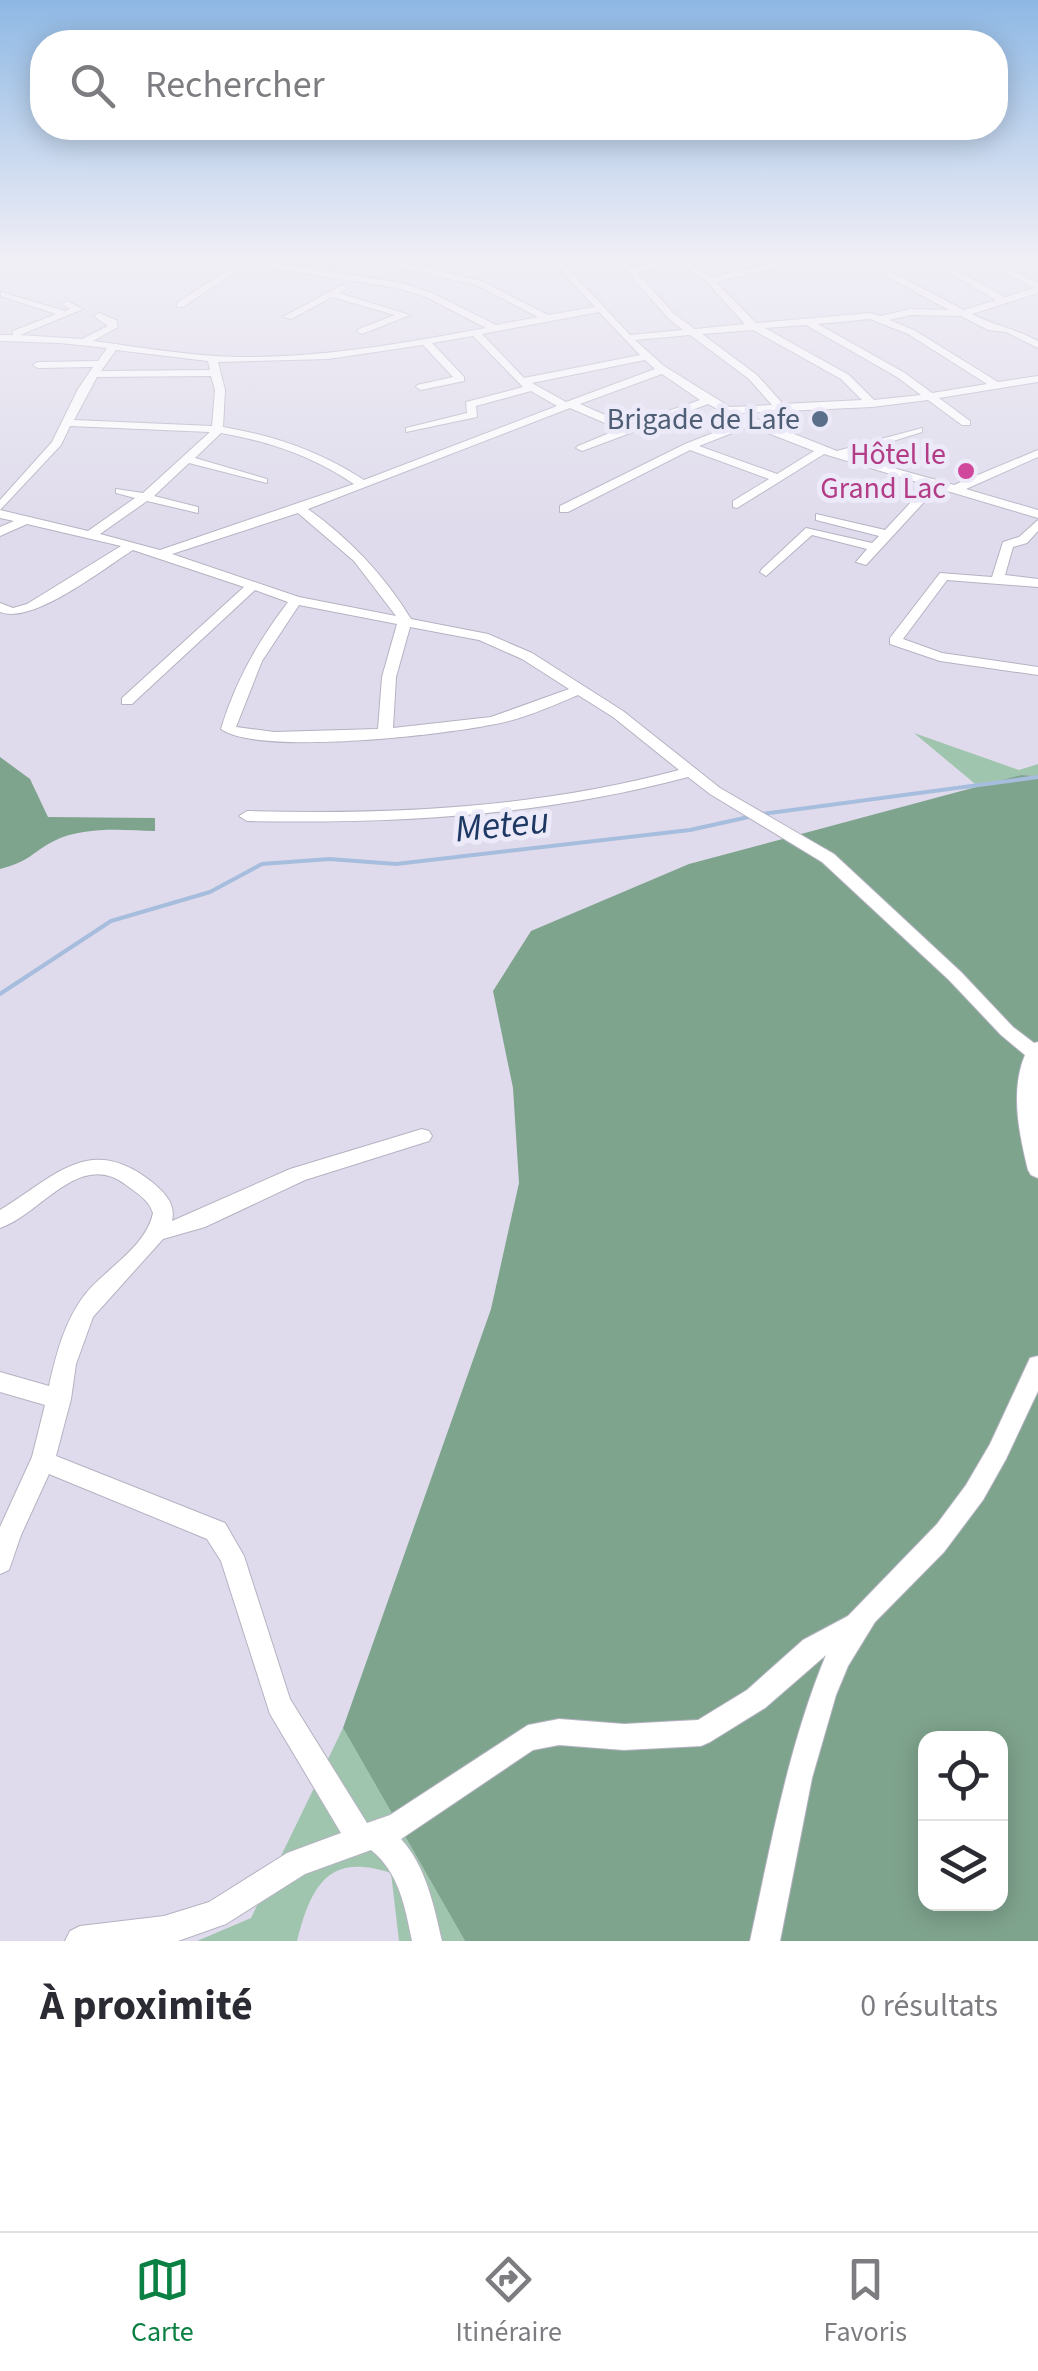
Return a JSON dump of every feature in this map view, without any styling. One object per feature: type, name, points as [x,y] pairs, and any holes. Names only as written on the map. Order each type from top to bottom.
[{"type":"street","points":[[111,349],[48,455],[0,510],[25,520],[132,545],[296,600],[405,620],[508,647],[580,690],[691,772],[828,858],[955,976],[1007,1032],[1036,1050],[1028,1113],[1038,1170]]},
{"type":"street","points":[[143,349],[212,357],[330,356],[371,349]]},
{"type":"street","points":[[421,387],[460,379],[433,349]]},
{"type":"street","points":[[491,349],[526,385],[628,429]]},
{"type":"street","points":[[638,349],[663,370],[750,422],[873,467],[1038,514]]},
{"type":"street","points":[[713,349],[754,377],[781,408]]},
{"type":"street","points":[[795,349],[846,377],[872,404]]},
{"type":"street","points":[[853,349],[966,422]]},
{"type":"street","points":[[933,349],[998,387]]},
{"type":"street","points":[[92,534],[148,495],[217,431],[220,390],[212,357]]},
{"type":"street","points":[[410,430],[473,415],[470,404],[526,385],[647,357]]},
{"type":"street","points":[[38,364],[216,373]]},
{"type":"street","points":[[161,554],[300,508],[663,370]]},
{"type":"street","points":[[726,410],[872,404],[1038,379]]},
{"type":"street","points":[[582,448],[710,400]]},
{"type":"street","points":[[564,509],[689,446],[750,422]]},
{"type":"street","points":[[68,424],[217,431],[309,449],[362,484]]},
{"type":"street","points":[[737,504],[776,477],[830,453],[918,430]]},
{"type":"street","points":[[689,446],[776,477]]},
{"type":"street","points":[[955,489],[1038,454]]},
{"type":"street","points":[[873,467],[904,456]]},
{"type":"street","points":[[190,460],[263,481]]},
{"type":"street","points":[[862,562],[935,483]]},
{"type":"street","points":[[120,491],[148,495],[194,510]]},
{"type":"street","points":[[300,508],[340,536],[394,600],[405,620],[390,677],[384,732]]},
{"type":"street","points":[[820,517],[888,534]]},
{"type":"street","points":[[0,532],[25,520]]},
{"type":"street","points":[[998,578],[1008,545],[1023,540],[1038,524]]},
{"type":"street","points":[[766,572],[810,531],[876,548]]},
{"type":"street","points":[[0,607],[24,610],[132,545]]},
{"type":"street","points":[[1038,583],[946,574],[896,644],[940,657],[1038,671]]},
{"type":"street","points":[[127,701],[251,587]]},
{"type":"street","points":[[296,600],[264,642],[228,729],[243,736],[451,728],[497,720],[580,690]]},
{"type":"street","points":[[246,816],[429,816],[630,790],[691,772]]},
{"type":"street","points":[[156,1232],[192,1228],[251,1193],[326,1162],[422,1136]]},
{"type":"street","points":[[0,1220],[69,1172],[96,1165],[118,1169],[162,1204],[164,1216],[156,1232],[85,1310],[73,1340],[43,1462],[16,1512],[0,1562]]},
{"type":"street","points":[[80,1941],[164,1930],[216,1914],[297,1863],[398,1826],[528,1738],[559,1732],[624,1737],[702,1733],[756,1700],[812,1649],[856,1626],[945,1534],[982,1483],[1038,1365]]},
{"type":"street","points":[[0,1382],[60,1400]]},
{"type":"street","points":[[43,1462],[216,1531],[236,1569],[279,1706],[368,1837],[397,1853],[412,1886],[427,1941]]},
{"type":"street","points":[[765,1941],[800,1777],[826,1690],[856,1626]]},
{"type":"green space","points":[[914,733],[1019,770],[1038,764],[1038,776],[1021,775],[980,788]]},
{"type":"green space","points":[[0,757],[30,779],[48,817],[155,818],[155,831],[78,833],[0,869]]},
{"type":"green space","points":[[1021,775],[1038,776],[1038,1941],[465,1941],[343,1728],[491,1309],[519,1183],[513,1088],[493,991],[531,931],[689,864]]},
{"type":"green space","points":[[343,1728],[465,1941],[399,1941],[391,1873],[352,1867],[326,1878],[317,1889],[297,1941],[197,1941],[251,1918]]},
{"type":"waterway","name":"Meteu","points":[[762,814],[1038,777]]},
{"type":"waterway","name":"Meteu","points":[[0,994],[111,921],[210,892],[262,864],[329,859],[396,864],[690,830],[753,816]]},
{"type":"place","name":"Brigade de Lafe","points":[[820,419]]},
{"type":"place","name":"Hôtel le Grand Lac","points":[[966,471]]}]
